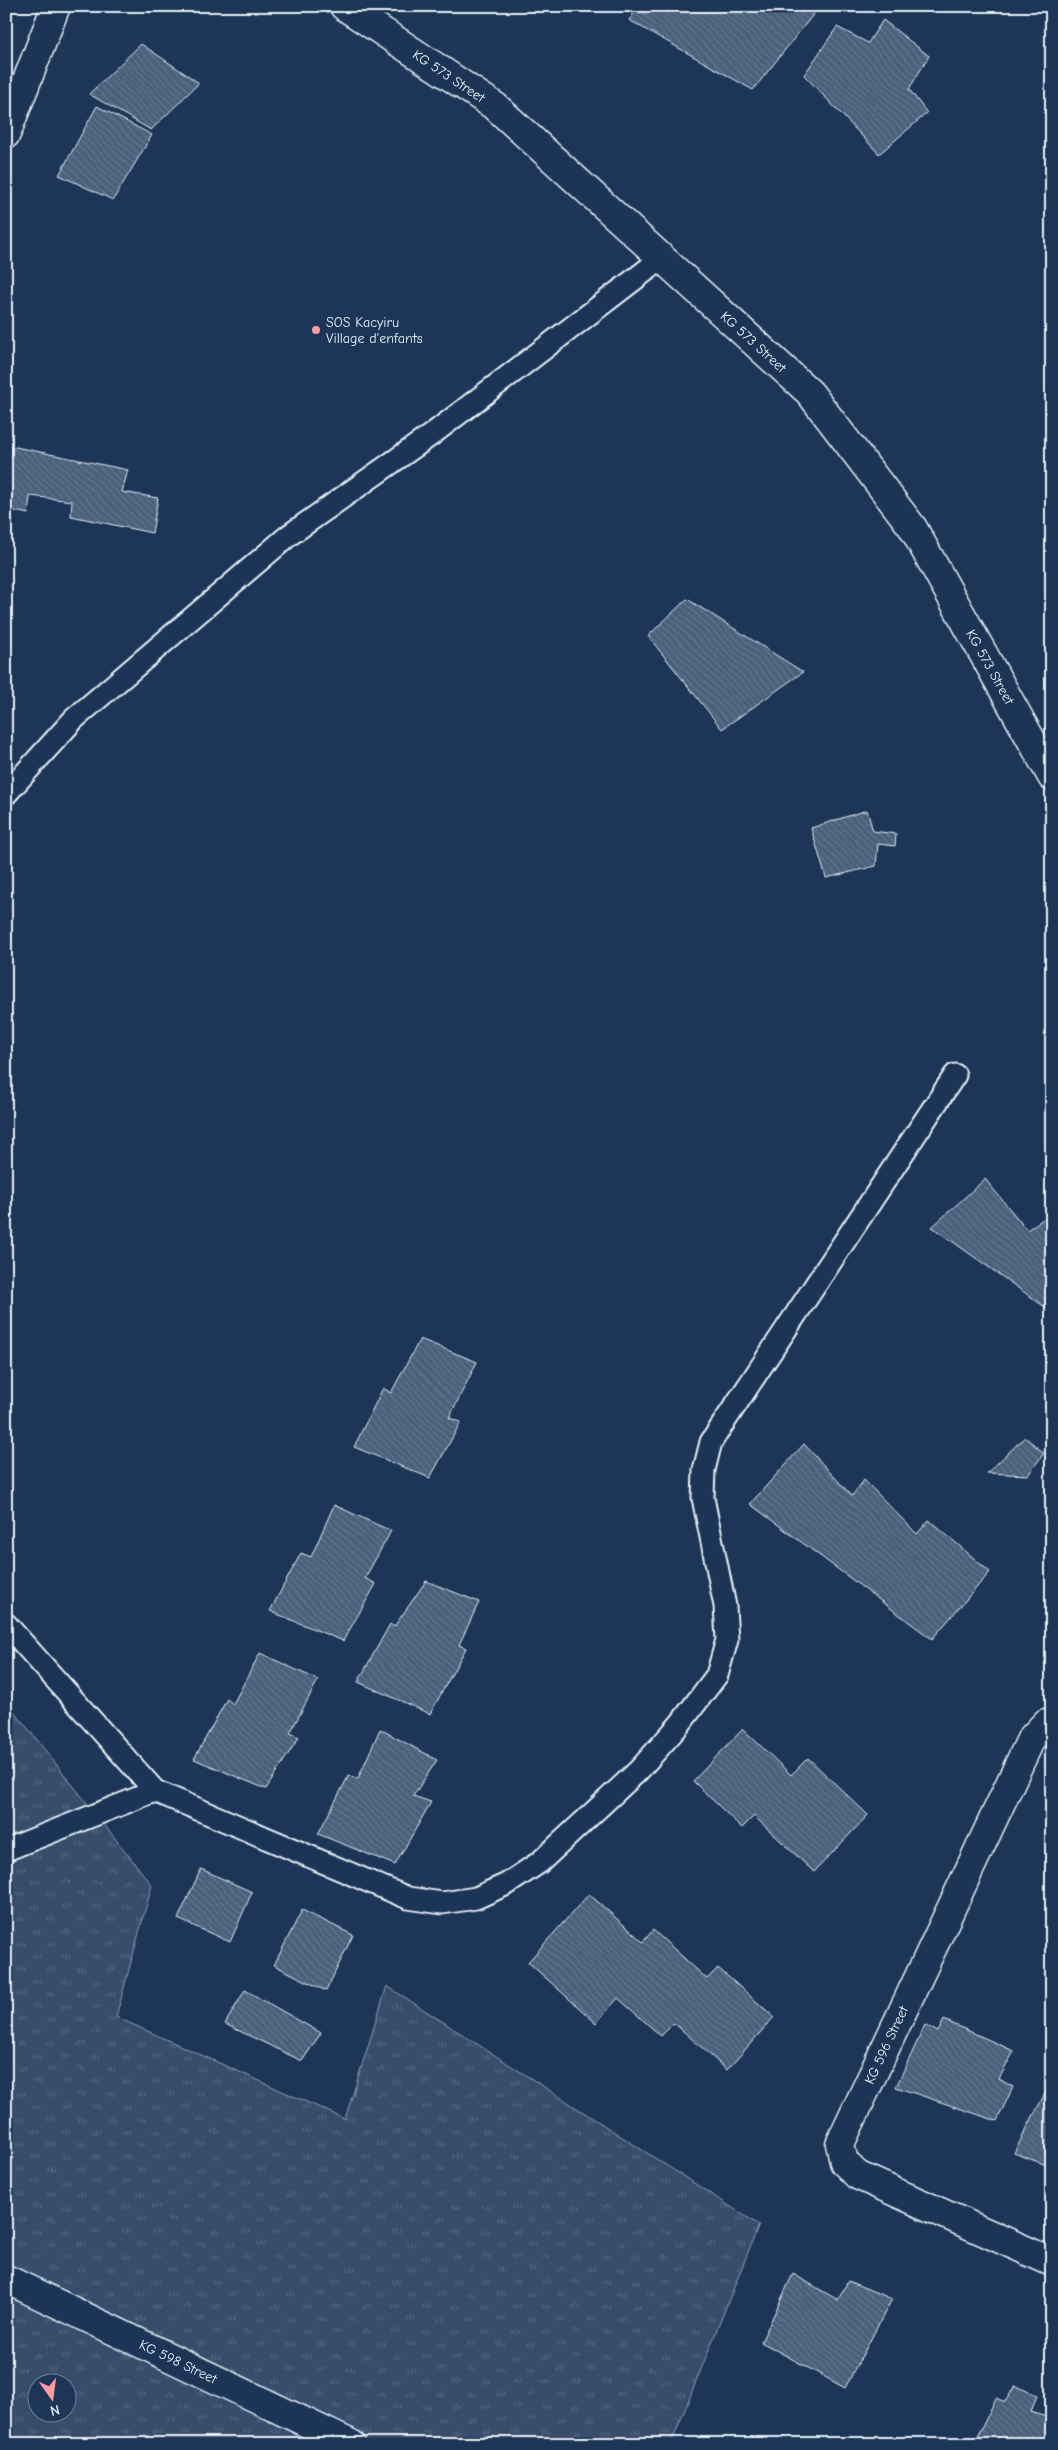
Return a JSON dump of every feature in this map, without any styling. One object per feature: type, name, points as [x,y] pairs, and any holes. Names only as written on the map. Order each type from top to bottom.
[{"type":"street","points":[[6,134],[56,6]]},
{"type":"street","name":"KG 573 Street","points":[[344,6],[496,107],[810,393],[907,520],[1052,777]]},
{"type":"street","name":"KG 596 Street","points":[[1049,1724],[1030,1739],[840,2144],[844,2162],[857,2175],[1052,2262]]},
{"type":"street","name":"KG 598 Street","points":[[6,2279],[351,2444]]},
{"type":"lane","points":[[6,794],[74,719],[288,536],[431,435],[662,259]]},
{"type":"lane","points":[[6,1624],[154,1791],[408,1898],[442,1902],[476,1898],[507,1884],[540,1862],[639,1770],[680,1724],[717,1675],[727,1640],[725,1606],[703,1498],[704,1470],[711,1442],[955,1075]]},
{"type":"lane","points":[[6,1850],[154,1791]]},
{"type":"green space","points":[[6,1701],[152,1885],[116,2017],[345,2119],[387,1986],[759,2225],[671,2444],[6,2444]]},
{"type":"building","points":[[639,6],[820,6],[753,90],[629,20]]},
{"type":"building","points":[[883,20],[929,56],[909,89],[927,113],[879,154],[804,75],[837,27],[868,43]]},
{"type":"building","points":[[141,44],[199,83],[151,130],[89,94]]},
{"type":"building","points":[[97,106],[152,135],[113,200],[59,175]]},
{"type":"building","points":[[6,445],[128,470],[122,492],[158,498],[152,533],[71,516],[72,501],[30,496],[28,514],[6,509]]},
{"type":"building","points":[[687,599],[803,672],[722,729],[648,636]]},
{"type":"building","points":[[867,810],[873,831],[896,834],[895,846],[878,844],[876,866],[826,878],[811,828]]},
{"type":"building","points":[[985,1179],[1027,1230],[1046,1217],[1052,1225],[1052,1312],[932,1227]]},
{"type":"building","points":[[420,1339],[477,1362],[449,1418],[461,1422],[430,1478],[354,1447],[383,1388],[391,1393]]},
{"type":"building","points":[[1025,1437],[1044,1453],[1028,1475],[987,1473]]},
{"type":"building","points":[[804,1444],[852,1496],[864,1480],[917,1534],[929,1520],[990,1572],[932,1639],[750,1504]]},
{"type":"building","points":[[334,1505],[391,1531],[365,1578],[376,1584],[343,1641],[270,1611],[301,1553],[311,1557]]},
{"type":"building","points":[[426,1581],[479,1602],[459,1645],[466,1648],[430,1714],[358,1682],[390,1624],[394,1627]]},
{"type":"building","points":[[260,1653],[318,1680],[290,1733],[299,1737],[266,1789],[194,1759],[227,1699],[233,1704]]},
{"type":"building","points":[[380,1729],[437,1760],[413,1796],[431,1802],[395,1865],[318,1834],[349,1775],[358,1779]]},
{"type":"building","points":[[743,1729],[791,1775],[808,1758],[868,1815],[814,1872],[754,1816],[742,1828],[693,1781]]},
{"type":"building","points":[[201,1869],[252,1892],[230,1942],[178,1919]]},
{"type":"building","points":[[589,1894],[643,1942],[653,1930],[707,1979],[718,1968],[774,2017],[727,2070],[674,2023],[661,2036],[618,1998],[596,2023],[528,1962]]},
{"type":"building","points":[[302,1910],[353,1935],[326,1991],[274,1965]]},
{"type":"building","points":[[245,1990],[321,2033],[302,2061],[225,2024]]},
{"type":"building","points":[[944,2020],[1014,2051],[999,2079],[1013,2087],[997,2121],[896,2087],[925,2025],[938,2032]]},
{"type":"building","points":[[1052,2080],[1052,2167],[1014,2153]]},
{"type":"building","points":[[793,2274],[838,2300],[848,2281],[892,2299],[845,2388],[761,2342]]},
{"type":"building","points":[[1015,2386],[1037,2395],[1031,2412],[1052,2419],[1052,2444],[974,2444],[996,2398],[1005,2402]]},
{"type":"place","name":"SOS Kacyiru Village d'enfants","points":[[316,330]]}]
